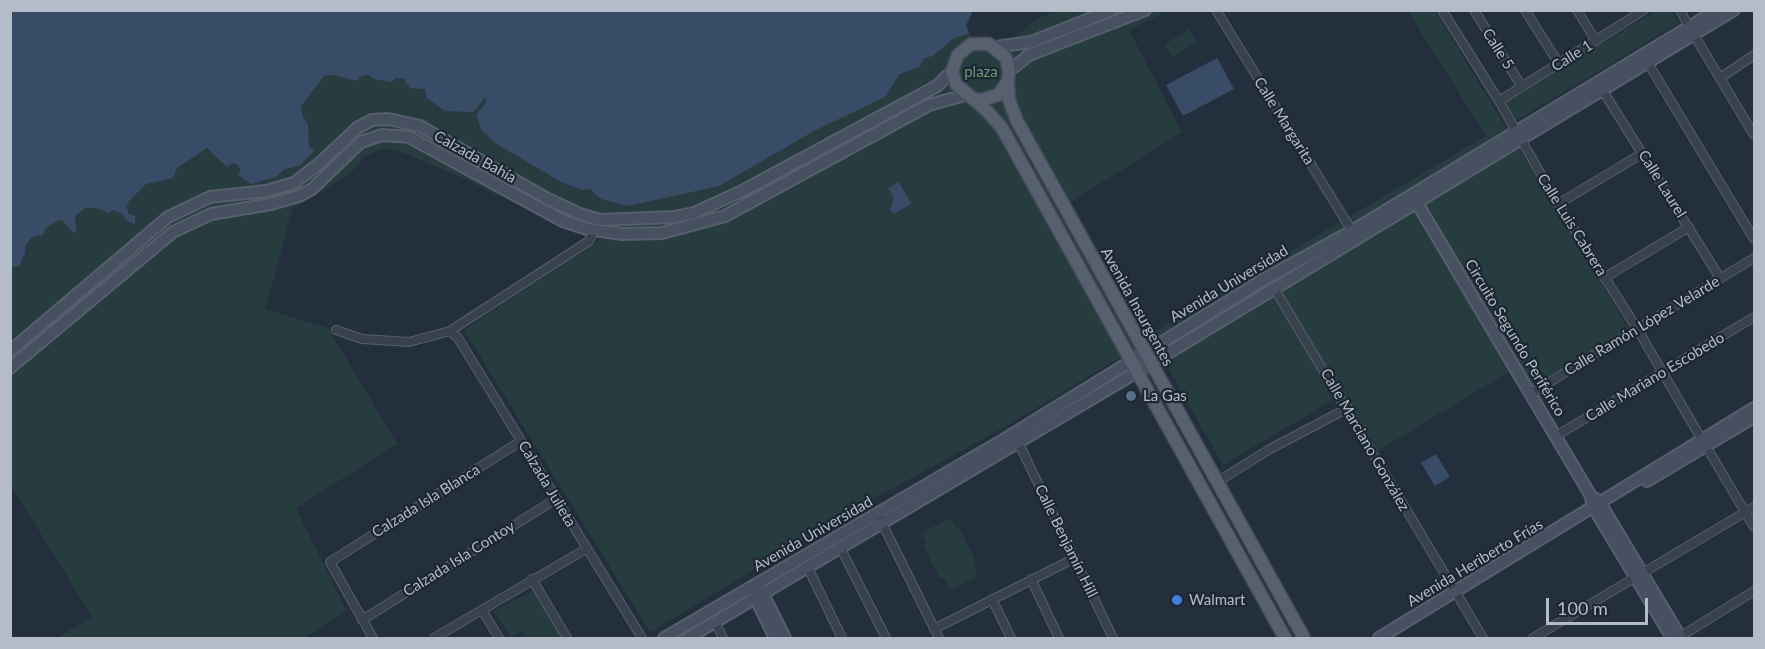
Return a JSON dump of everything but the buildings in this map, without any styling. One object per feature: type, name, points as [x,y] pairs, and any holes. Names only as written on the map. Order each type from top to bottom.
[{"type":"main road","points":[[1112,10],[1031,42],[996,47],[980,43],[971,44],[958,55],[952,71],[956,84],[969,97],[981,100],[998,95],[1009,76],[1029,55],[1145,10]]},
{"type":"main road","name":"Avenida Universidad","points":[[664,639],[756,591],[1149,358],[1274,288],[1415,200],[1516,130],[1645,59],[1718,13],[1734,10]]},
{"type":"main road","points":[[996,47],[1006,58],[1009,76]]},
{"type":"main road","name":"Avenida Universidad","points":[[1149,358],[1263,280],[1521,141],[1603,91],[1645,59]]},
{"type":"main road","name":"Calzada Bahía","points":[[10,351],[168,217],[210,197],[266,191],[294,183],[321,162],[357,128],[372,120],[388,119],[420,126],[548,199],[580,214],[600,220],[674,217],[694,213],[744,189],[937,86],[952,71]]},
{"type":"main road","name":"Avenida Insurgentes","points":[[1009,76],[1009,100],[1014,116],[1304,639]]},
{"type":"main road","name":"Avenida Insurgentes","points":[[969,97],[1002,128],[1285,639]]},
{"type":"main road","name":"Calzada Bahía","points":[[10,368],[173,232],[211,214],[271,204],[298,196],[312,189],[361,142],[382,135],[409,137],[563,221],[594,231],[622,234],[662,233],[725,216],[929,105],[969,97]]},
{"type":"main road","points":[[483,178],[489,165]]},
{"type":"main road","name":"Circuito Segundo Periférico","points":[[1415,200],[1556,436],[1595,506],[1678,638]]},
{"type":"main road","points":[[1070,251],[1086,245]]},
{"type":"main road","points":[[40,324],[50,336]]},
{"type":"main road","name":"Avenida Universidad","points":[[688,639],[756,591],[808,568],[880,518],[1019,444],[1134,367]]},
{"type":"main road","name":"Avenida Heriberto Frías","points":[[1704,443],[1755,408]]},
{"type":"main road","name":"Avenida Heriberto Frías","points":[[1379,639],[1595,506],[1704,443],[1755,417]]},
{"type":"main road","points":[[756,591],[775,639]]},
{"type":"main road","points":[[756,591],[785,639]]},
{"type":"street","name":"Calle Margarita","points":[[1216,10],[1352,231]]},
{"type":"street","name":"Calle Luis Cabrera","points":[[1442,10],[1499,101],[1558,204],[1664,372],[1755,527]]},
{"type":"street","name":"Calle 5","points":[[1474,10],[1522,87]]},
{"type":"street","points":[[1525,10],[1559,63]]},
{"type":"street","points":[[1577,10],[1596,41]]},
{"type":"street","points":[[1627,10],[1632,18]]},
{"type":"street","name":"Calle 1","points":[[1499,101],[1644,10]]},
{"type":"street","points":[[1680,10],[1755,135]]},
{"type":"street","points":[[1720,78],[1755,55]]},
{"type":"street","points":[[1645,59],[1755,239]]},
{"type":"street","name":"Calle Laurel","points":[[1603,91],[1720,278]]},
{"type":"street","points":[[1558,204],[1643,153]]},
{"type":"street","points":[[1604,278],[1689,227]]},
{"type":"street","points":[[336,330],[362,339],[409,342],[450,331],[589,241],[594,231]]},
{"type":"street","name":"Calle Ramón López Velarde","points":[[1530,394],[1755,258]]},
{"type":"street","name":"Calle Marciano González","points":[[1274,288],[1348,408],[1454,593],[1483,639]]},
{"type":"street","name":"Calle Mariano Escobedo","points":[[1556,436],[1755,317]]},
{"type":"street","name":"Calzada Julieta","points":[[450,331],[458,338],[642,639]]},
{"type":"street","points":[[1217,482],[1270,449],[1348,408]]},
{"type":"street","name":"Calzada Isla Blanca","points":[[362,620],[330,562],[521,441]]},
{"type":"street","name":"Calle Benjamín Hill","points":[[1019,444],[1111,638]]},
{"type":"street","name":"Calzada Isla Contoy","points":[[362,620],[556,499]]},
{"type":"street","points":[[1533,639],[1755,507]]},
{"type":"street","points":[[880,518],[939,639]]},
{"type":"street","points":[[840,547],[886,639]]},
{"type":"street","points":[[434,639],[586,549]]},
{"type":"street","points":[[934,629],[1075,558]]},
{"type":"street","points":[[808,568],[842,639]]},
{"type":"street","points":[[532,579],[567,639]]},
{"type":"street","points":[[1031,579],[1059,639]]},
{"type":"street","points":[[1678,638],[1755,591]]},
{"type":"street","points":[[992,599],[1011,639]]},
{"type":"street","points":[[482,610],[499,639]]},
{"type":"street","points":[[362,620],[373,639]]},
{"type":"street","points":[[715,622],[723,639]]},
{"type":"green space","name":"plaza","points":[[973,10],[966,25],[971,37],[993,42],[1012,39],[1039,18],[1058,11],[1167,11],[1129,30],[1182,132],[1071,202],[1145,337],[1486,136],[1408,11],[1435,11],[1629,329],[1533,386],[1520,365],[1376,452],[1333,400],[1223,465],[1165,362],[1117,359],[1003,428],[875,498],[650,632],[464,330],[606,236],[552,222],[463,178],[404,153],[384,148],[364,157],[350,174],[293,208],[265,309],[328,328],[397,444],[296,508],[346,610],[304,638],[57,638],[92,617],[11,485],[11,11]]},
{"type":"green space","points":[[1656,11],[1672,11],[1679,23],[1515,121],[1503,102]]},
{"type":"green space","points":[[1189,29],[1197,42],[1172,58],[1164,45]]},
{"type":"green space","points":[[951,518],[957,529],[959,528],[976,562],[973,564],[978,576],[950,590],[944,577],[940,579],[923,545],[927,543],[921,533]]},
{"type":"green space","points":[[535,590],[564,638],[527,638],[522,630],[512,638],[494,611]]},
{"type":"water","points":[[11,10],[973,11],[966,25],[969,33],[953,39],[933,56],[924,58],[920,66],[900,74],[885,97],[814,131],[719,186],[628,206],[601,199],[590,189],[583,190],[561,182],[497,144],[482,131],[476,115],[487,101],[485,98],[473,112],[445,111],[427,98],[425,89],[410,88],[403,78],[395,78],[392,82],[374,79],[368,75],[361,76],[357,81],[333,75],[324,76],[301,106],[302,115],[308,124],[309,147],[314,151],[299,166],[285,169],[276,177],[251,184],[238,175],[241,171],[238,165],[233,163],[227,167],[207,148],[177,168],[173,178],[146,184],[129,201],[126,207],[129,214],[135,216],[135,224],[113,210],[109,213],[96,208],[85,208],[75,216],[76,231],[73,233],[63,221],[59,220],[45,229],[43,235],[32,237],[25,246],[25,253],[19,266],[11,268]]},
{"type":"water","points":[[1217,58],[1234,89],[1183,116],[1166,85]]},
{"type":"water","points":[[899,182],[911,204],[893,214],[890,209],[894,198],[888,188]]},
{"type":"water","points":[[1436,454],[1450,477],[1435,486],[1421,463]]},
{"type":"place","name":"La Gas","points":[[1131,396]]},
{"type":"place","name":"Walmart","points":[[1177,600]]}]
